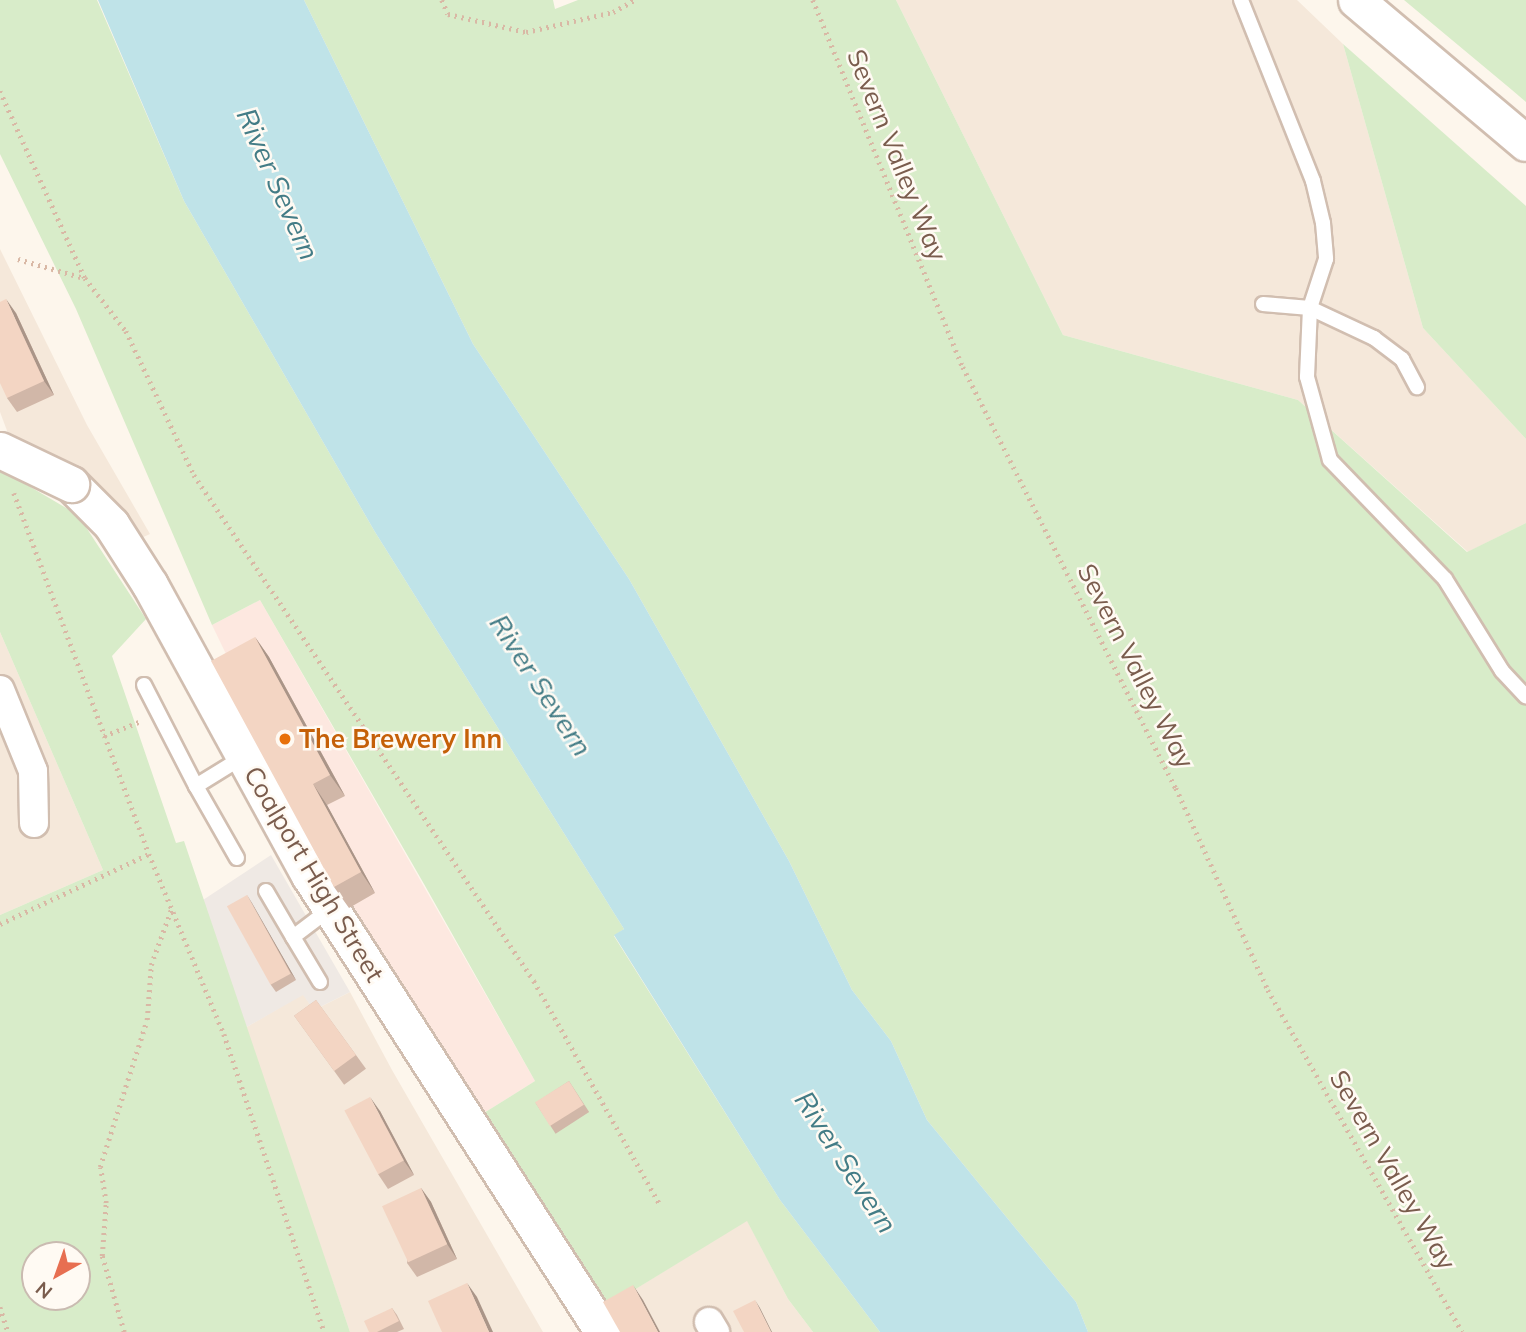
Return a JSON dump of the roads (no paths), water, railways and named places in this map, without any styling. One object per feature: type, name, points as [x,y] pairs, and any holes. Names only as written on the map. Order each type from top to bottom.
[{"type":"street","points":[[1356,0],[1526,143]]},
{"type":"street","name":"Coalport High Street","points":[[0,450],[71,484],[118,534],[331,908],[603,1332]]},
{"type":"street","points":[[0,690],[33,771],[34,823]]},
{"type":"lane","points":[[1241,0],[1312,181],[1322,223],[1326,259],[1310,308],[1307,377],[1330,460],[1445,579],[1502,671],[1526,697]]},
{"type":"lane","points":[[1263,304],[1310,308],[1374,338],[1402,359],[1417,387]]},
{"type":"lane","points":[[144,685],[237,858]]},
{"type":"lane","points":[[196,786],[244,757]]},
{"type":"lane","points":[[266,891],[320,982]]},
{"type":"lane","points":[[293,937],[331,908]]},
{"type":"water","name":"River Severn","points":[[98,0],[304,0],[473,344],[629,579],[789,861],[852,990],[891,1041],[927,1120],[1076,1302],[1088,1332],[880,1332],[780,1200],[614,935],[624,929],[375,532],[184,201]]},
{"type":"place","name":"The Brewery Inn","points":[[285,739]]}]
